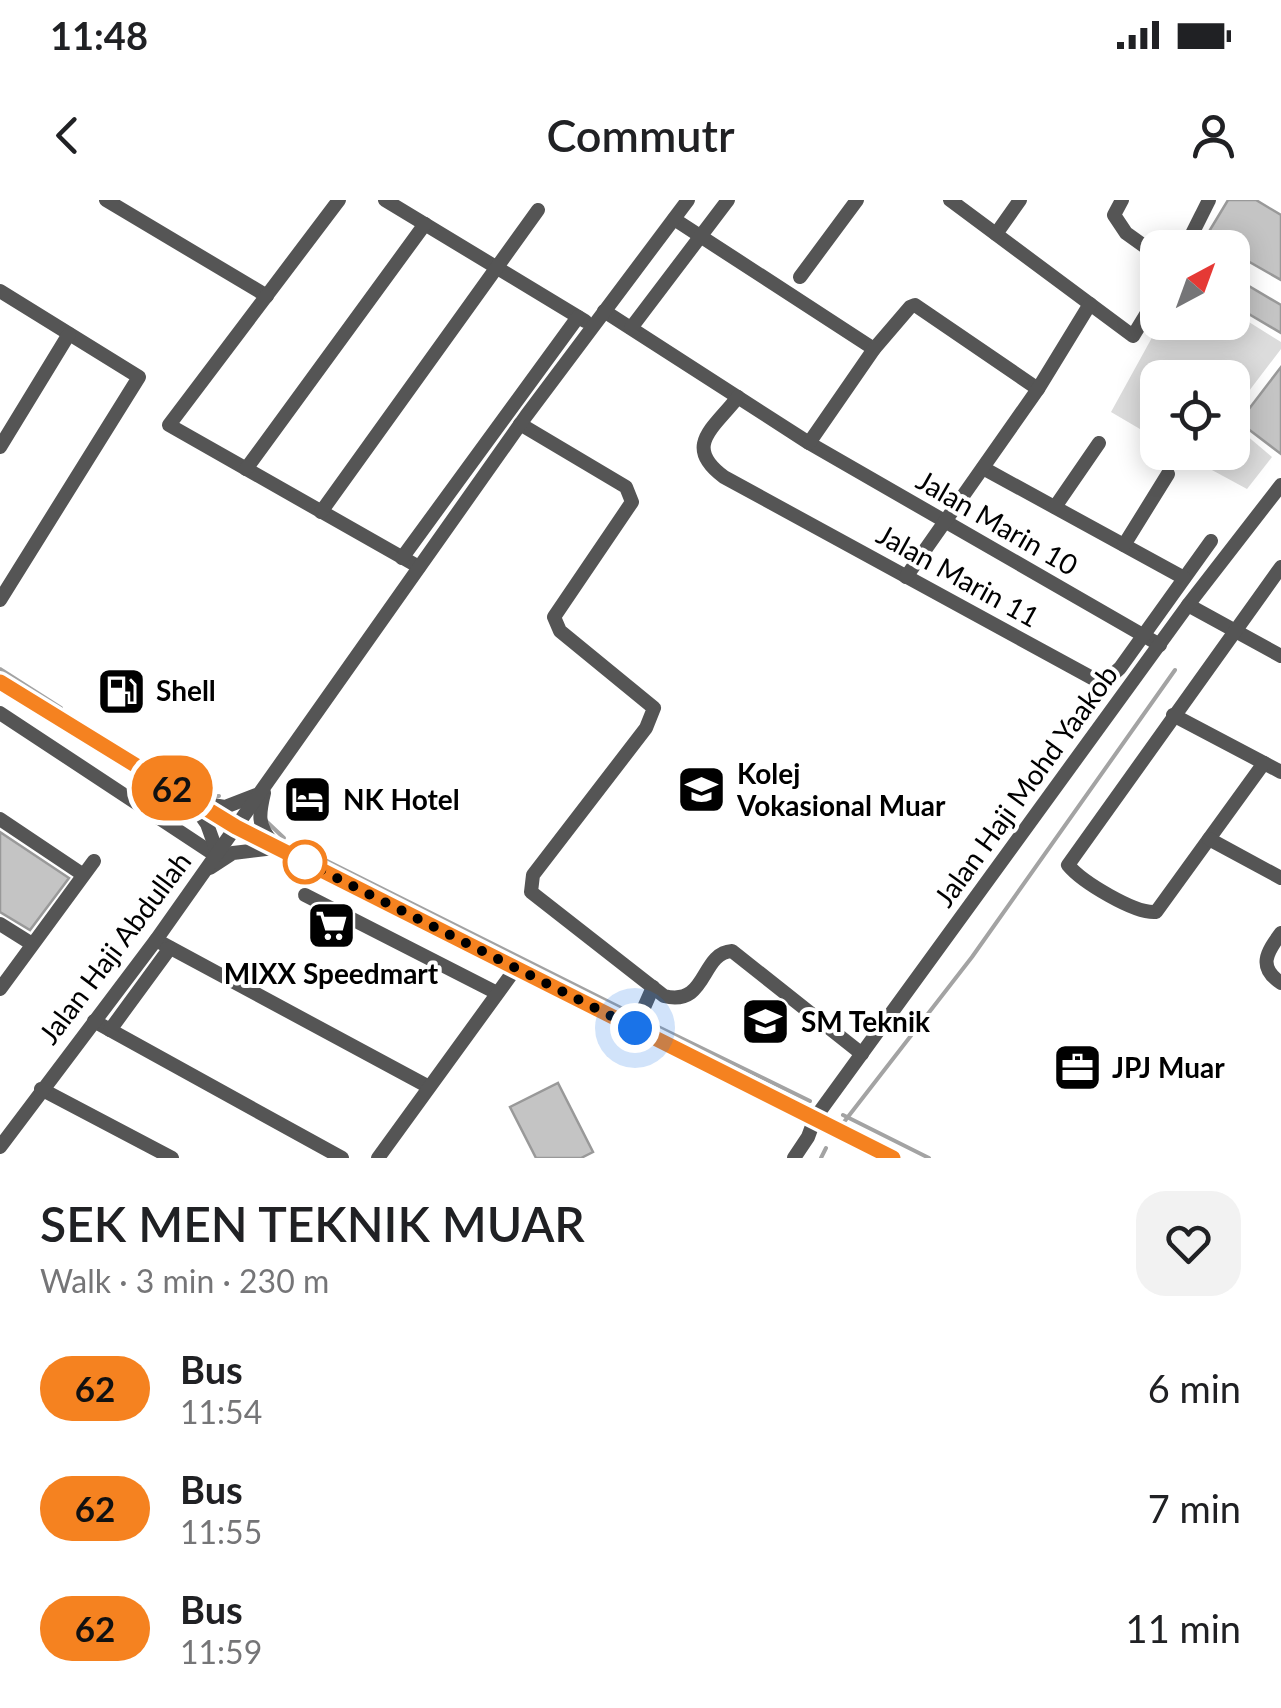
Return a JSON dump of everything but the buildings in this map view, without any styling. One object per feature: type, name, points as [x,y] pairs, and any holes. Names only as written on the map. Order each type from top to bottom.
[{"type":"street","points":[[106,200],[267,296]]},
{"type":"street","points":[[339,200],[169,425],[419,568]]},
{"type":"street","points":[[385,200],[593,326]]},
{"type":"street","points":[[631,328],[728,200]]},
{"type":"street","points":[[800,277],[857,200]]},
{"type":"street","points":[[950,200],[1133,336],[1140,325]]},
{"type":"street","points":[[996,234],[1020,200]]},
{"type":"street","points":[[1122,200],[1114,215],[1118,224],[1140,242]]},
{"type":"street","points":[[1194,230],[1209,200]]},
{"type":"street","name":"Jalan Haji Abdullah","points":[[0,1147],[156,940],[520,424],[683,202]]},
{"type":"street","points":[[321,512],[538,210]]},
{"type":"street","points":[[674,219],[874,349]]},
{"type":"street","points":[[246,469],[425,224]]},
{"type":"street","points":[[0,292],[139,376],[0,600]]},
{"type":"street","points":[[906,577],[1038,389],[1090,304]]},
{"type":"street","points":[[809,443],[874,349],[910,307],[920,306],[1038,389]]},
{"type":"street","name":"Jalan Marin 10","points":[[604,311],[809,443],[1160,644]]},
{"type":"street","points":[[402,558],[578,317]]},
{"type":"street","points":[[0,447],[69,334]]},
{"type":"street","name":"Jalan Marin 11","points":[[738,397],[703,442],[702,454],[710,467],[1102,681],[1120,668],[1210,541]]},
{"type":"street","points":[[520,424],[632,494],[632,502],[561,604],[555,623],[654,708],[646,728],[533,875],[531,892],[664,996],[685,997],[693,992],[720,954],[732,951],[862,1054]]},
{"type":"street","name":"Jalan Marin 10","points":[[1054,507],[1100,443]]},
{"type":"street","points":[[983,468],[1184,578]]},
{"type":"street","points":[[1124,545],[1168,474]]},
{"type":"street","name":"Jalan Haji Mohd Yaakob","points":[[794,1158],[815,1118],[1188,605],[1281,484]]},
{"type":"street","points":[[1264,764],[1156,912],[1145,912],[1108,894],[1068,865],[1229,628],[1281,567]]},
{"type":"street","points":[[1188,605],[1281,656]]},
{"type":"street","points":[[0,682],[277,849],[893,1158]]},
{"type":"street","points":[[0,713],[216,854]]},
{"type":"street","points":[[1173,715],[1281,772]]},
{"type":"street","points":[[189,798],[225,807],[239,805],[262,789]]},
{"type":"street","points":[[262,789],[258,817],[261,829],[277,849]]},
{"type":"street","points":[[189,798],[206,824],[216,854]]},
{"type":"street","points":[[0,820],[82,874]]},
{"type":"street","points":[[1209,839],[1281,878]]},
{"type":"street","points":[[200,877],[233,854],[277,849]]},
{"type":"street","points":[[0,988],[94,861]]},
{"type":"street","points":[[327,906],[340,880]]},
{"type":"street","points":[[305,894],[497,992]]},
{"type":"street","points":[[0,924],[32,944]]},
{"type":"street","points":[[1281,933],[1266,954],[1265,964],[1281,982]]},
{"type":"street","points":[[156,940],[428,1087]]},
{"type":"street","points":[[110,1030],[170,948]]},
{"type":"street","points":[[378,1158],[516,968]]},
{"type":"street","points":[[635,1028],[653,987]]},
{"type":"street","points":[[94,1022],[342,1158]]},
{"type":"street","points":[[42,1089],[172,1158]]},
{"type":"shaded area","points":[[1250,323],[1281,342],[1281,349],[1250,390],[1250,360],[1140,360],[1140,429],[1111,412],[1151,340],[1250,340]]},
{"type":"shaded area","points":[[1250,438],[1272,457],[1247,489],[1212,470],[1250,470]]},
{"type":"waterway","points":[[0,669],[61,708]]},
{"type":"waterway","points":[[844,1122],[972,957],[1175,670]]},
{"type":"waterway","points":[[209,797],[219,796]]},
{"type":"waterway","points":[[266,821],[284,838]]},
{"type":"waterway","points":[[319,857],[633,1014]]},
{"type":"waterway","points":[[648,1022],[810,1101]]},
{"type":"waterway","points":[[843,1115],[929,1158]]},
{"type":"waterway","points":[[821,1158],[826,1148]]},
{"type":"bus line","name":"62","points":[[0,682],[280,851],[893,1158]]},
{"type":"place","name":"Shell","points":[[121,691]]},
{"type":"place","name":"Kolej Vokasional Muar","points":[[702,790]]},
{"type":"place","name":"NK Hotel","points":[[308,800]]},
{"type":"place","name":"MIXX Speedmart","points":[[331,926]]},
{"type":"place","name":"SM Teknik","points":[[766,1022]]},
{"type":"place","name":"JPJ Muar","points":[[1077,1068]]},
{"type":"route","points":[[305,862],[297,858],[635,1028]]}]
